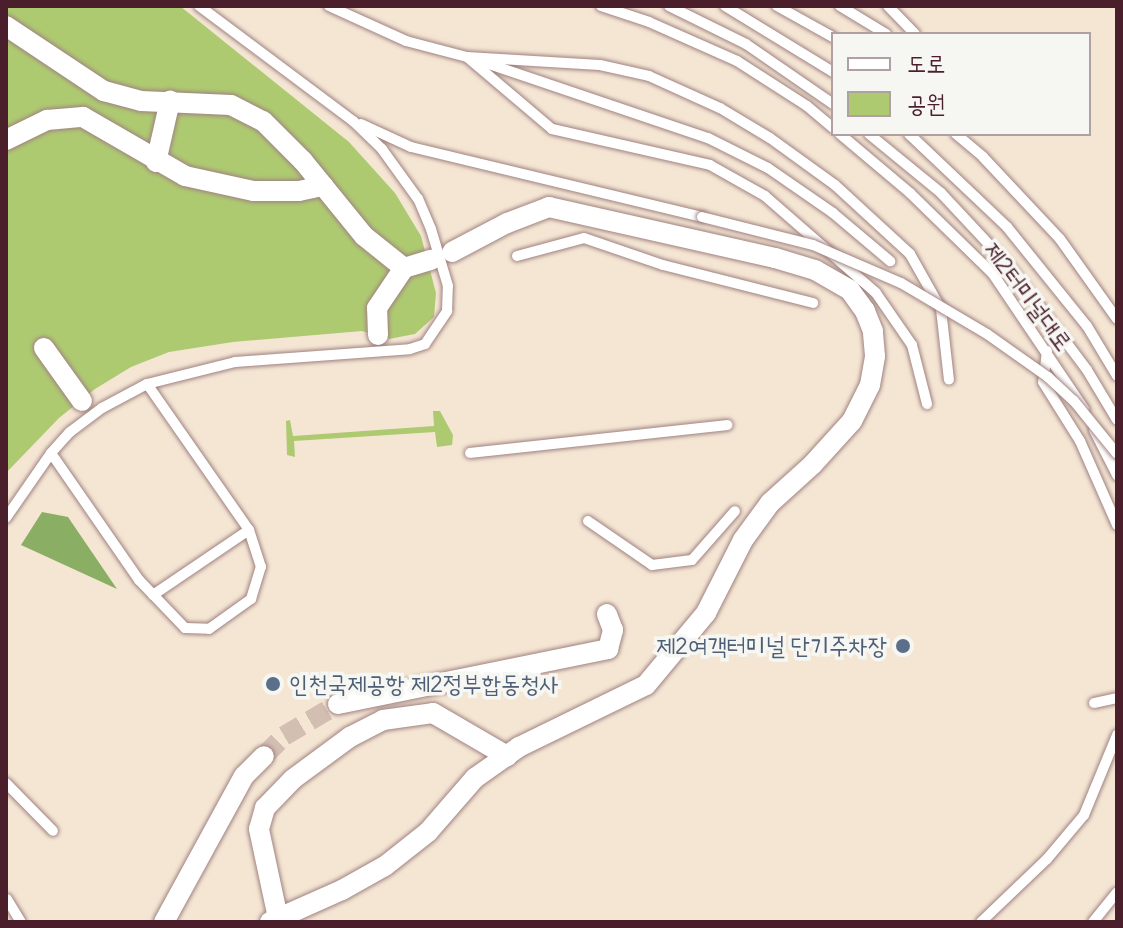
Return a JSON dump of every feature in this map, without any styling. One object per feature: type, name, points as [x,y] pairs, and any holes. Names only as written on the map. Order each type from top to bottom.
[{"type":"street","points":[[6,26],[89,84],[141,101],[231,105],[263,121],[364,236],[404,268]]},
{"type":"street","points":[[83,117],[89,84]]},
{"type":"street","points":[[156,162],[170,101]]},
{"type":"street","points":[[6,140],[47,120],[83,117],[156,162],[185,176],[253,191],[299,191],[323,186]]},
{"type":"street","points":[[452,252],[507,223],[549,207],[775,258],[815,270],[850,290],[865,311],[873,331],[875,356],[870,385],[852,421],[813,464],[770,503],[743,540],[706,613],[646,685],[507,756],[475,778],[428,832],[385,866],[342,890],[274,920],[259,829],[265,808],[293,779],[350,737],[383,720],[433,713],[507,756]]},
{"type":"street","points":[[378,335],[377,308],[404,268],[431,260]]},
{"type":"street","points":[[44,348],[82,401]]},
{"type":"street","points":[[338,704],[608,649],[613,630],[607,614]]},
{"type":"street","points":[[164,922],[244,776],[264,756]]},
{"type":"lane","points":[[199,6],[353,121],[411,147],[813,245],[860,262],[987,334],[1048,377],[1074,401],[1117,454]]},
{"type":"lane","points":[[329,6],[406,41],[467,57],[708,138],[768,168],[833,213],[890,261]]},
{"type":"lane","points":[[601,6],[649,22],[737,61],[807,106],[831,126]]},
{"type":"lane","points":[[669,6],[746,44],[831,103]]},
{"type":"lane","points":[[725,6],[831,71]]},
{"type":"lane","points":[[777,6],[831,36]]},
{"type":"lane","points":[[840,6],[883,32]]},
{"type":"lane","points":[[888,6],[913,32]]},
{"type":"lane","points":[[467,57],[600,65],[649,76],[720,108],[770,138],[835,185],[910,254],[941,309],[949,380]]},
{"type":"lane","points":[[467,57],[552,129],[710,165],[765,196],[876,293],[912,345],[927,404]]},
{"type":"lane","points":[[6,518],[51,453],[102,408],[147,384],[235,362],[410,349],[425,344],[439,328],[447,311],[448,286],[431,229],[401,173],[353,121]]},
{"type":"lane","name":"제2터미널대로","points":[[842,136],[910,193],[993,274],[1079,401],[1117,475]]},
{"type":"lane","points":[[871,136],[941,193],[1009,266],[1087,370],[1117,420]]},
{"type":"lane","name":"제2터미널대로","points":[[911,136],[1007,227],[1087,326],[1117,376]]},
{"type":"lane","points":[[958,136],[983,157],[1060,239],[1117,319]]},
{"type":"lane","points":[[517,256],[584,238],[663,265],[813,303]]},
{"type":"lane","points":[[1047,351],[1043,382],[1080,441],[1117,525]]},
{"type":"lane","points":[[51,453],[139,580],[185,628],[209,629],[251,599],[261,567],[249,530],[147,384]]},
{"type":"lane","points":[[470,453],[727,425]]},
{"type":"lane","points":[[588,521],[652,565],[692,560],[735,511]]},
{"type":"lane","points":[[153,595],[249,530]]},
{"type":"lane","points":[[1094,703],[1117,698]]},
{"type":"lane","points":[[981,922],[1047,859],[1084,815],[1117,735]]},
{"type":"lane","points":[[6,783],[53,831]]},
{"type":"lane","points":[[1093,922],[1117,892]]},
{"type":"lane","points":[[7,899],[21,922]]},
{"type":"green space","points":[[6,6],[180,6],[349,142],[395,193],[421,236],[436,293],[434,317],[415,334],[389,339],[362,331],[233,342],[169,352],[131,367],[95,389],[59,418],[6,473]]},
{"type":"green space","points":[[433,411],[440,411],[453,435],[452,445],[437,447],[435,432],[294,441],[295,457],[287,455],[286,421],[290,420],[293,436],[434,426]]},
{"type":"green space","points":[[42,512],[68,517],[117,589],[21,545]]},
{"type":"tunnel","points":[[264,756],[284,736],[338,704]]},
{"type":"place","name":"제2여객터미널 단기주차장","points":[[903,646]]},
{"type":"place","name":"인천국제공항 제2정부합동청사","points":[[273,684]]}]
